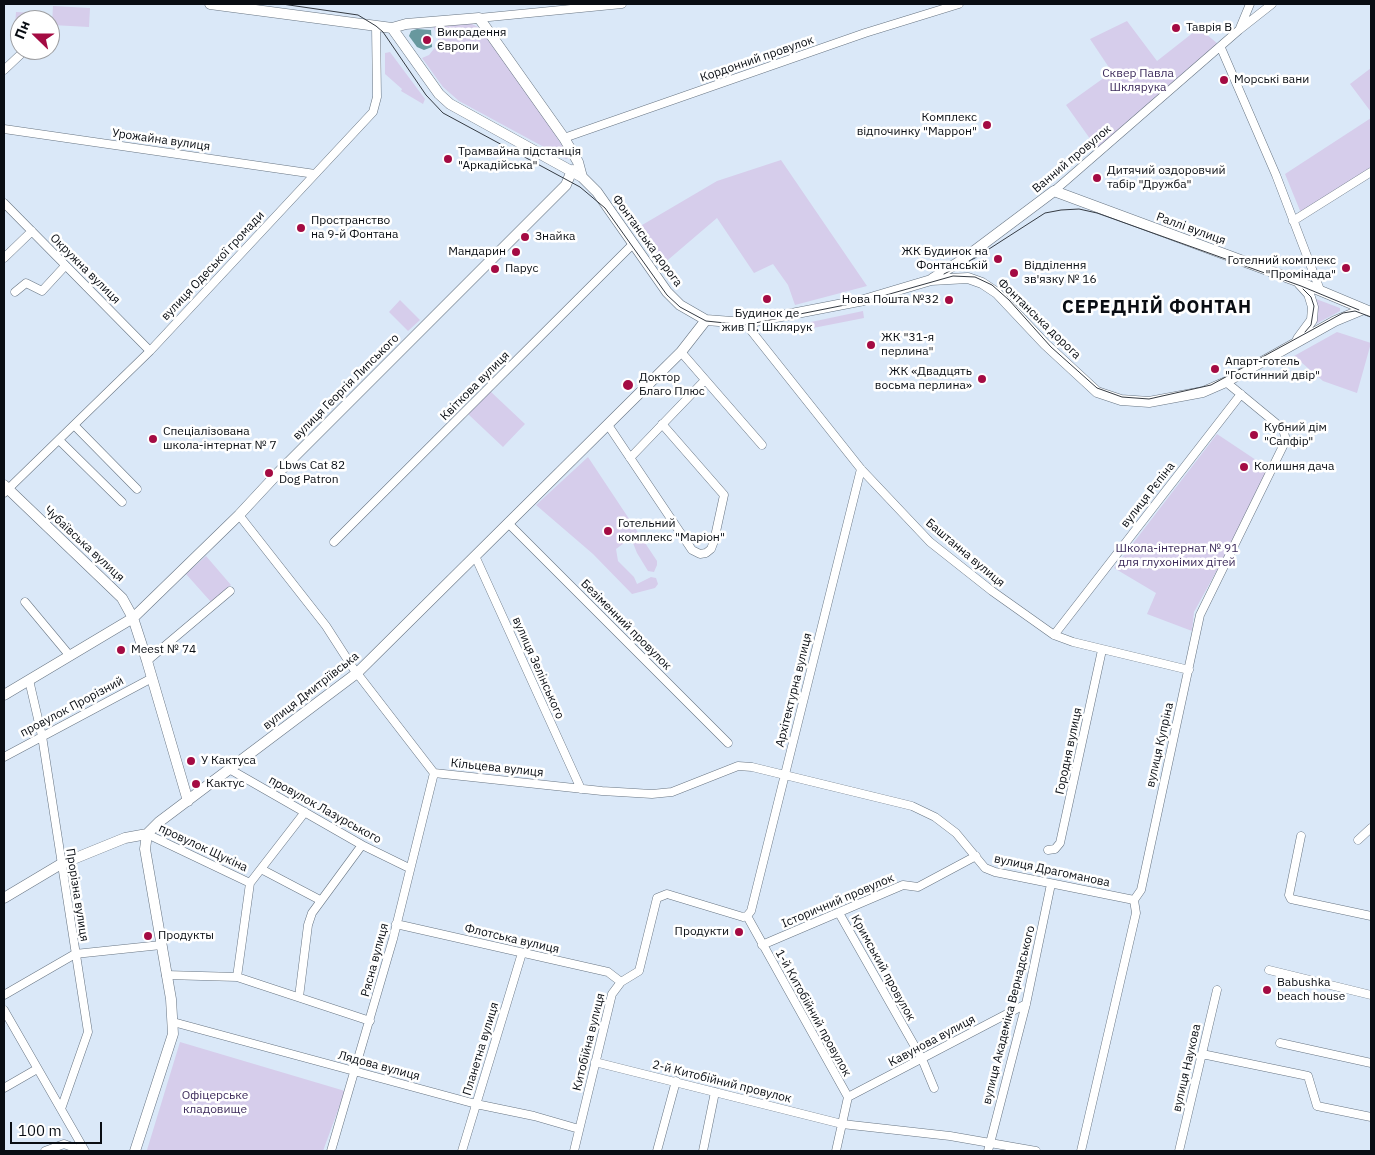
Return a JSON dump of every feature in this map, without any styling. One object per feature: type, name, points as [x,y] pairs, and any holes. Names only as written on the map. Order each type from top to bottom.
[{"type":"main road","points":[[210,4],[392,28],[406,24],[479,18]]},
{"type":"main road","name":"Фонтанська дорога","points":[[479,18],[564,138],[572,166],[597,192],[632,245],[667,292],[680,305],[706,320],[745,323],[864,300],[931,280],[963,278],[982,283],[996,293],[1064,362],[1097,392],[1120,400],[1149,402],[1204,392],[1226,382],[1335,321],[1368,310]]},
{"type":"main road","points":[[392,28],[439,94],[450,104],[572,166]]},
{"type":"main road","name":"вулиця Георгія Липського","points":[[4,695],[133,618],[239,515],[286,465],[566,185],[572,166]]},
{"type":"main road","name":"Ванний провулок","points":[[931,280],[962,260],[1054,191]]},
{"type":"main road","name":"Раллі вулиця","points":[[1054,191],[1320,290],[1368,310]]},
{"type":"main road","points":[[962,260],[956,269],[963,278]]},
{"type":"main road","points":[[1292,346],[1312,320],[1313,307],[1309,294],[1296,281]]},
{"type":"main road","name":"вулиця Дмитріївська","points":[[147,834],[159,822],[231,770],[357,673],[681,352],[706,320]]},
{"type":"main road","name":"Чубаївська вулиця","points":[[5,489],[122,598],[133,618],[147,661],[188,801]]},
{"type":"main road","points":[[4,898],[61,864],[125,838],[147,834],[145,849],[173,1022],[170,1047],[135,1151]]},
{"type":"street","points":[[479,18],[622,4]]},
{"type":"street","name":"Кордонний провулок","points":[[564,138],[865,33],[959,4]]},
{"type":"street","name":"Ванний провулок","points":[[1239,30],[1250,4]]},
{"type":"street","name":"Ванний провулок","points":[[1054,191],[1221,48],[1239,30],[1272,4]]},
{"type":"street","name":"вулиця Одеської громади","points":[[5,489],[60,440],[150,351],[373,112],[377,97],[376,26]]},
{"type":"street","points":[[1221,48],[1276,175],[1320,290]]},
{"type":"street","points":[[4,70],[15,60]]},
{"type":"street","name":"Урожайна вулиця","points":[[4,128],[314,174]]},
{"type":"street","points":[[1293,222],[1371,172]]},
{"type":"street","name":"Окружна вулиця","points":[[4,203],[150,351]]},
{"type":"street","points":[[4,258],[32,232]]},
{"type":"street","name":"Квіткова вулиця","points":[[334,542],[632,245]]},
{"type":"street","points":[[15,292],[26,283],[42,291],[65,266]]},
{"type":"street","name":"Баштанна вулиця","points":[[745,323],[861,469],[930,542],[992,591],[1054,634],[1102,650],[1189,670]]},
{"type":"street","points":[[681,352],[762,445]]},
{"type":"street","points":[[630,458],[705,380]]},
{"type":"street","name":"вулиця Купріна","points":[[1081,1151],[1136,913],[1134,900],[1141,890],[1200,615],[1286,440],[1283,429],[1226,382]]},
{"type":"street","name":"вулиця Рєпіна","points":[[1054,634],[1241,394]]},
{"type":"street","points":[[608,425],[692,550],[700,554],[711,549],[724,503],[722,492],[662,424]]},
{"type":"street","points":[[74,425],[137,489]]},
{"type":"street","points":[[60,440],[122,502]]},
{"type":"street","name":"Архітектурна вулиця","points":[[747,916],[751,911],[861,469]]},
{"type":"street","name":"Кільцева вулиця","points":[[239,515],[326,626],[357,673],[434,773],[581,789],[652,794],[672,792],[738,766],[784,775]]},
{"type":"street","name":"Безіменний провулок","points":[[508,523],[728,743]]},
{"type":"street","name":"вулиця Зелінського","points":[[475,556],[581,789]]},
{"type":"street","points":[[147,661],[230,591]]},
{"type":"street","points":[[25,602],[70,656]]},
{"type":"street","name":"Городня вулиця","points":[[1048,850],[1055,848],[1060,843],[1102,650]]},
{"type":"street","name":"провулок Прорізний","points":[[4,757],[152,678]]},
{"type":"street","name":"Прорізна вулиця","points":[[29,680],[42,736],[88,1032],[61,1110]]},
{"type":"street","name":"провулок Лазурського","points":[[231,770],[362,845],[409,868]]},
{"type":"street","name":"Рясна вулиця","points":[[331,1151],[370,1021],[434,773]]},
{"type":"street","name":"вулиця Драгоманова","points":[[784,775],[912,806],[935,817],[956,833],[985,868],[1051,884],[1134,900]]},
{"type":"street","points":[[237,977],[250,883],[305,812]]},
{"type":"street","points":[[1358,840],[1371,828]]},
{"type":"street","points":[[956,833],[964,835]]},
{"type":"street","name":"провулок Щукіна","points":[[147,834],[250,883]]},
{"type":"street","points":[[1300,836],[1289,895],[1291,900],[1371,916]]},
{"type":"street","points":[[299,997],[308,925],[320,900],[362,845]]},
{"type":"street","name":"Історичний провулок","points":[[762,945],[903,885],[918,887],[976,856]]},
{"type":"street","points":[[261,869],[320,900]]},
{"type":"street","name":"вулиця Академіка Вернадського","points":[[988,1148],[1026,1004],[1051,884]]},
{"type":"street","name":"Китобійна вулиця","points":[[574,1151],[612,994],[622,982],[639,971],[655,900],[658,896],[666,894],[743,917],[747,916]]},
{"type":"street","name":"Кримський провулок","points":[[840,913],[922,1059],[934,1088]]},
{"type":"street","name":"1-й Китобійний провулок","points":[[747,916],[848,1097]]},
{"type":"street","name":"Флотська вулиця","points":[[396,924],[608,972],[622,982]]},
{"type":"street","points":[[4,995],[76,954],[161,945]]},
{"type":"street","name":"Планетна вулиця","points":[[462,1151],[522,953]]},
{"type":"street","points":[[1269,970],[1371,994]]},
{"type":"street","points":[[166,975],[237,977],[370,1021]]},
{"type":"street","name":"вулиця Наукова","points":[[1180,1151],[1217,990]]},
{"type":"street","name":"Кавунова вулиця","points":[[848,1097],[1026,1004]]},
{"type":"street","points":[[4,1010],[84,1151]]},
{"type":"street","name":"Лядова вулиця","points":[[173,1022],[476,1104],[534,1116],[579,1129]]},
{"type":"street","points":[[1280,1043],[1371,1062]]},
{"type":"street","points":[[1202,1054],[1308,1076],[1317,1106],[1371,1117]]},
{"type":"street","name":"2-й Китобійний провулок","points":[[595,1062],[842,1124],[950,1136],[988,1148],[1036,1151]]},
{"type":"street","points":[[4,1088],[37,1068]]},
{"type":"street","points":[[657,1151],[676,1081]]},
{"type":"street","points":[[703,1151],[715,1092]]},
{"type":"street","points":[[836,1151],[848,1097]]},
{"type":"street","points":[[45,1151],[64,1144],[84,1151]]},
{"type":"green space","points":[[53,6],[90,8],[89,27],[60,25],[60,10],[53,10]]},
{"type":"green space","name":"Сквер Павла Шклярука","points":[[1127,21],[1157,61],[1199,28],[1218,44],[1098,150],[1066,105],[1112,72],[1090,39]]},
{"type":"green space","points":[[468,22],[482,29],[569,157],[566,159],[459,101],[443,87],[422,58],[429,55],[437,45],[438,39],[433,26]]},
{"type":"green space","points":[[390,52],[425,99],[423,104],[401,91],[402,89],[385,74],[385,53]]},
{"type":"green space","points":[[1371,68],[1371,112],[1350,84]]},
{"type":"green space","points":[[1371,118],[1371,167],[1301,213],[1285,174]]},
{"type":"green space","points":[[781,160],[867,286],[795,305],[788,285],[773,264],[754,273],[717,218],[662,265],[637,228],[717,181]]},
{"type":"green space","points":[[1316,299],[1340,308],[1340,311],[1314,325],[1317,312]]},
{"type":"green space","points":[[400,300],[420,320],[408,331],[389,312]]},
{"type":"green space","points":[[863,311],[864,318],[813,328],[811,322]]},
{"type":"green space","points":[[1337,332],[1371,343],[1357,393],[1323,381],[1294,356]]},
{"type":"green space","points":[[490,391],[525,424],[503,447],[468,414]]},
{"type":"green space","name":"Школа-інтернат № 91 для глухонімих дітей","points":[[1217,434],[1268,468],[1254,496],[1256,499],[1194,612],[1192,631],[1147,614],[1156,593],[1114,568]]},
{"type":"green space","points":[[588,457],[657,561],[657,565],[654,572],[648,571],[637,553],[631,538],[616,549],[618,561],[634,577],[637,584],[651,577],[656,578],[658,584],[655,588],[632,594],[593,554],[536,505]]},
{"type":"green space","points":[[206,556],[231,585],[211,602],[186,574]]},
{"type":"green space","name":"Офіцерське кладовище","points":[[180,1042],[345,1091],[323,1151],[147,1150]]},
{"type":"shaded area","points":[[417,29],[431,30],[432,47],[424,50],[417,47],[409,36],[411,31]]},
{"type":"tram line","points":[[282,4],[358,15],[376,26],[383,32],[426,95],[443,113],[580,187],[605,208],[667,295],[680,307],[706,321],[745,325],[865,301],[953,276],[975,277],[992,285],[1009,300],[1051,347],[1097,388],[1122,397],[1149,399],[1211,385],[1343,313],[1355,311],[1371,317]]},
{"type":"tram line","points":[[944,274],[975,258],[1045,213],[1079,209],[1097,213],[1301,286],[1359,310]]},
{"type":"tram line","points":[[1303,289],[1311,297],[1314,306],[1311,325],[1305,332]]},
{"type":"place","name":"Таврія В","points":[[1176,28]]},
{"type":"place","name":"Викрадення Європи","points":[[427,40]]},
{"type":"place","name":"Морські вани","points":[[1224,80]]},
{"type":"place","name":"Комплекс відпочинку \"Маррон\"","points":[[987,125]]},
{"type":"place","name":"Трамвайна підстанція \"Аркадійська\"","points":[[448,159]]},
{"type":"place","name":"Дитячий оздоровчий табір \"Дружба\"","points":[[1097,178]]},
{"type":"place","name":"Пространство на 9-й Фонтана","points":[[301,228]]},
{"type":"place","name":"Знайка","points":[[525,237]]},
{"type":"place","name":"Мандарин","points":[[516,252]]},
{"type":"place","name":"ЖК Будинок на Фонтанській","points":[[998,259]]},
{"type":"place","name":"Готелний комплекс \"Промінада\"","points":[[1346,268]]},
{"type":"place","name":"Парус","points":[[495,269]]},
{"type":"place","name":"Відділення зв'язку № 16","points":[[1014,273]]},
{"type":"place","name":"Будинок де жив П. Шклярук","points":[[767,299]]},
{"type":"place","name":"Нова Пошта №32","points":[[949,300]]},
{"type":"place","name":"ЖК \"31-я перлина\"","points":[[871,345]]},
{"type":"place","name":"Апарт-готель \"Гостинний двір\"","points":[[1215,369]]},
{"type":"place","name":"ЖК «Двадцять восьма перлина»","points":[[982,379]]},
{"type":"place","name":"Доктор Благо Плюс","points":[[628,385]]},
{"type":"place","name":"Кубний дім \"Сапфір\"","points":[[1254,435]]},
{"type":"place","name":"Спеціалізована школа-інтернат № 7","points":[[153,439]]},
{"type":"place","name":"Колишня дача","points":[[1244,467]]},
{"type":"place","name":"Lbws Cat 82 Dog Patron","points":[[269,473]]},
{"type":"place","name":"Готельний комплекс \"Маріон\"","points":[[608,531]]},
{"type":"place","name":"Meest № 74","points":[[121,650]]},
{"type":"place","name":"У Кактуса","points":[[191,761]]},
{"type":"place","name":"Кактус","points":[[196,784]]},
{"type":"place","name":"Продукти","points":[[739,932]]},
{"type":"place","name":"Продукты","points":[[148,936]]},
{"type":"place","name":"Babushka beach house","points":[[1267,990]]},
{"type":"district","name":"СЕРЕДНІЙ ФОНТАН","points":[[1157,308]]}]
